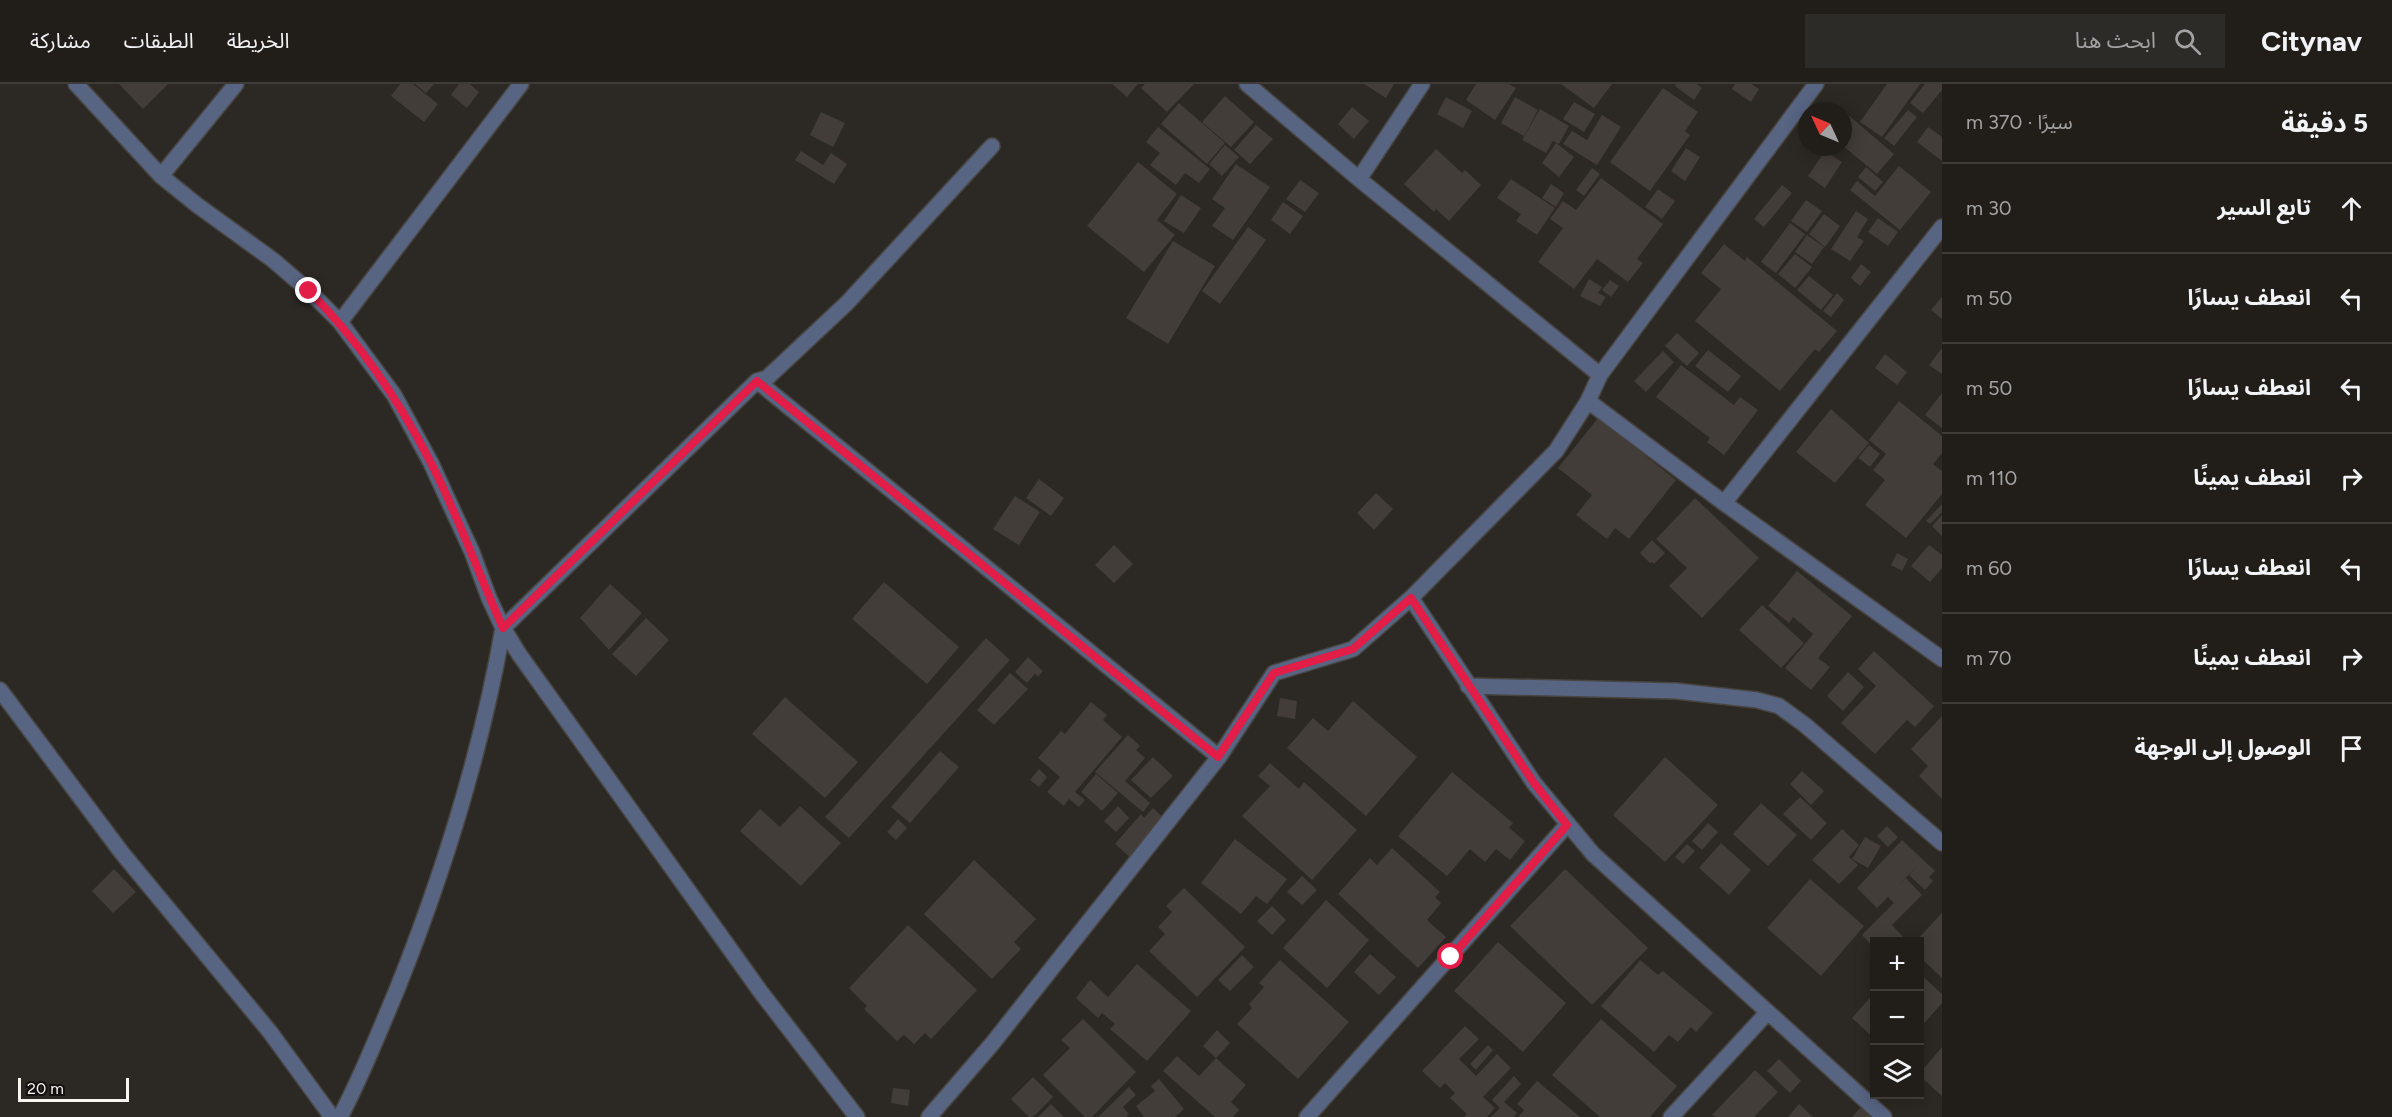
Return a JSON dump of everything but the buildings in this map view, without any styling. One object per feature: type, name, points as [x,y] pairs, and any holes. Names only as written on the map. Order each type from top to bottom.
[{"type":"street","points":[[76,84],[161,176],[196,205],[273,260],[340,322],[394,395],[431,463],[503,628],[519,654],[760,991],[857,1117]]},
{"type":"street","points":[[161,176],[236,84]]},
{"type":"street","points":[[340,322],[521,84]]},
{"type":"street","points":[[1247,84],[1359,179],[1600,375]]},
{"type":"street","points":[[1359,179],[1422,84]]},
{"type":"street","points":[[929,1117],[993,1044],[1218,757],[1274,673],[1353,649],[1411,598],[1556,451],[1588,401],[1600,375],[1816,84]]},
{"type":"street","points":[[340,1117],[360,1079],[426,916],[463,798],[497,662],[503,628],[757,381],[767,378],[847,303],[992,146]]},
{"type":"street","points":[[1724,502],[1942,227]]},
{"type":"street","points":[[757,381],[1218,757]]},
{"type":"street","points":[[1588,401],[1942,659]]},
{"type":"street","points":[[1411,598],[1534,783],[1593,854],[1884,1117]]},
{"type":"street","points":[[1468,686],[1676,691],[1757,700],[1779,706],[1805,725],[1942,843]]},
{"type":"street","points":[[0,690],[122,853],[270,1032],[332,1117]]},
{"type":"street","points":[[1307,1117],[1567,825]]},
{"type":"street","points":[[1671,1117],[1768,1012]]},
{"type":"route","points":[[309,291],[340,322],[394,395],[431,463],[503,628],[757,381],[1218,757],[1274,673],[1353,649],[1411,598],[1534,783],[1567,825],[1451,957]]}]
